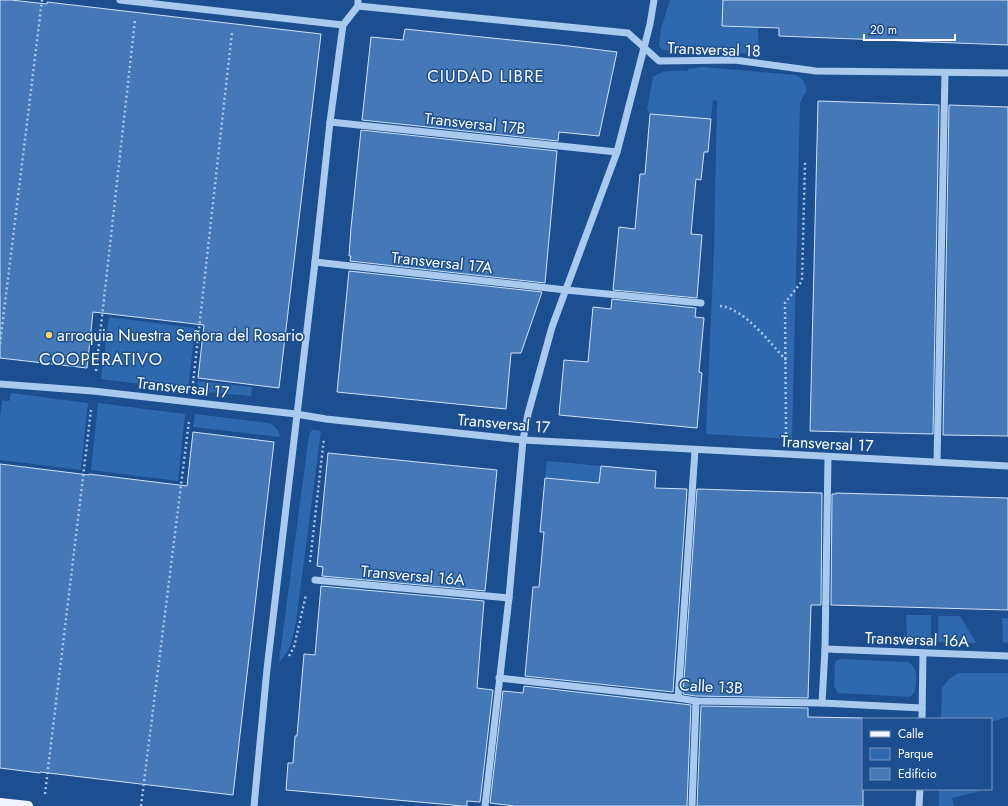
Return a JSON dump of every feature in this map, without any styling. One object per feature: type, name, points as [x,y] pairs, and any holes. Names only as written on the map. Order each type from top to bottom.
[{"type":"main road","points":[[0,803],[28,806]]},
{"type":"street","points":[[120,0],[343,25]]},
{"type":"street","points":[[485,806],[509,598],[523,440],[528,414],[552,327],[617,152],[650,24],[654,0]]},
{"type":"street","points":[[254,806],[267,669],[330,122],[343,25],[358,3]]},
{"type":"street","name":"Transversal 18","points":[[358,3],[628,33],[659,61],[735,60],[816,72],[1008,73]]},
{"type":"street","points":[[937,462],[945,73]]},
{"type":"street","name":"Transversal 17B","points":[[330,122],[617,152]]},
{"type":"street","name":"Transversal 17A","points":[[315,262],[566,290]]},
{"type":"street","points":[[566,290],[700,303]]},
{"type":"street","name":"Transversal 17","points":[[0,384],[93,392],[523,440],[1008,466]]},
{"type":"street","points":[[678,698],[695,450]]},
{"type":"street","points":[[822,703],[825,649],[828,457]]},
{"type":"street","name":"Transversal 16A","points":[[311,579],[509,598]]},
{"type":"street","name":"Transversal 16A","points":[[825,649],[1008,656]]},
{"type":"street","points":[[922,718],[923,653]]},
{"type":"street","name":"Calle 13B","points":[[499,678],[696,701],[822,703],[922,708]]},
{"type":"street","points":[[692,806],[696,701]]},
{"type":"street","points":[[919,806],[920,790]]},
{"type":"path","points":[[0,344],[42,0]]},
{"type":"path","points":[[44,798],[93,392],[137,2]]},
{"type":"path","points":[[786,455],[786,303],[802,282],[805,162]]},
{"type":"path","points":[[700,303],[728,306],[744,317],[786,361]]},
{"type":"path","points":[[267,669],[280,667],[288,659],[294,647],[311,579],[326,418]]},
{"type":"green space","points":[[670,0],[723,0],[758,27],[759,54],[662,50],[659,46],[661,29]]},
{"type":"green space","points":[[702,67],[796,75],[803,80],[807,90],[800,104],[792,439],[706,434],[714,248],[717,101],[713,100],[711,119],[650,114],[647,110],[653,77],[661,73],[688,71],[688,69]]},
{"type":"green space","points":[[109,317],[195,328],[188,390],[101,379]]},
{"type":"green space","points":[[198,381],[252,387],[251,396],[197,391]]},
{"type":"green space","points":[[11,393],[88,403],[81,470],[0,460],[0,418],[2,400],[9,401]]},
{"type":"green space","points":[[98,403],[185,414],[178,481],[91,470]]},
{"type":"green space","points":[[195,414],[269,423],[276,428],[280,437],[193,427]]},
{"type":"green space","points":[[312,430],[321,431],[296,622],[289,649],[279,662],[309,435]]},
{"type":"green space","points":[[547,461],[601,466],[599,483],[545,478]]},
{"type":"green space","points":[[906,615],[931,615],[931,641],[907,640]]},
{"type":"green space","points":[[938,616],[960,616],[976,643],[938,642]]},
{"type":"green space","points":[[1002,618],[1008,618],[1008,643],[1003,642]]},
{"type":"green space","points":[[840,659],[907,662],[911,664],[915,670],[915,691],[910,697],[838,693],[834,686],[835,664],[836,661]]},
{"type":"green space","points":[[958,673],[1008,673],[1008,717],[992,722],[992,718],[941,718],[942,688],[948,680]]},
{"type":"green space","points":[[939,790],[984,790],[952,798],[954,806],[939,806]]},
{"type":"building","points":[[0,0],[47,4],[47,2],[321,34],[279,388],[198,378],[204,325],[93,312],[87,368],[0,358]]},
{"type":"building","points":[[723,0],[1008,0],[1008,45],[779,36],[779,28],[722,26]]},
{"type":"building","points":[[405,29],[617,52],[599,136],[559,132],[558,141],[362,120],[371,37],[403,40]]},
{"type":"building","points":[[818,101],[939,105],[933,434],[810,431]]},
{"type":"building","points":[[949,105],[1008,107],[1008,436],[943,435]]},
{"type":"building","points":[[650,114],[711,119],[708,152],[704,152],[701,180],[696,179],[691,234],[702,235],[697,298],[613,290],[619,227],[635,229],[640,174],[645,174]]},
{"type":"building","points":[[361,130],[557,151],[545,283],[350,261],[351,228]]},
{"type":"building","points":[[349,271],[542,292],[521,353],[511,353],[506,409],[337,392]]},
{"type":"building","points":[[612,299],[696,308],[695,317],[704,318],[699,372],[702,373],[697,428],[559,415],[564,360],[588,362],[593,307],[611,309]]},
{"type":"building","points":[[193,432],[274,442],[233,795],[0,768],[0,464],[187,486]]},
{"type":"building","points":[[328,453],[497,470],[485,591],[322,576],[323,567],[317,566]]},
{"type":"building","points":[[601,466],[656,471],[655,488],[687,489],[673,692],[525,676],[533,587],[539,587],[544,532],[540,532],[545,478],[599,483]]},
{"type":"building","points":[[697,489],[822,493],[821,605],[811,605],[808,698],[696,696],[683,694]]},
{"type":"building","points":[[832,494],[1008,498],[1008,610],[831,605]]},
{"type":"building","points":[[321,586],[484,601],[477,688],[493,690],[480,802],[467,801],[467,806],[463,806],[286,790],[288,763],[293,763],[295,736],[297,736],[304,654],[315,655]]},
{"type":"building","points":[[524,686],[691,705],[687,806],[514,806],[490,803],[503,691],[523,693]]},
{"type":"building","points":[[701,706],[808,708],[808,717],[863,718],[863,806],[697,806]]},
{"type":"place","name":"arroquia Nuestra Señora del Rosario","points":[[49,335]]},
{"type":"district","name":"CIUDAD LIBRE","points":[[486,76]]},
{"type":"district","name":"COOPERATIVO","points":[[101,359]]}]
